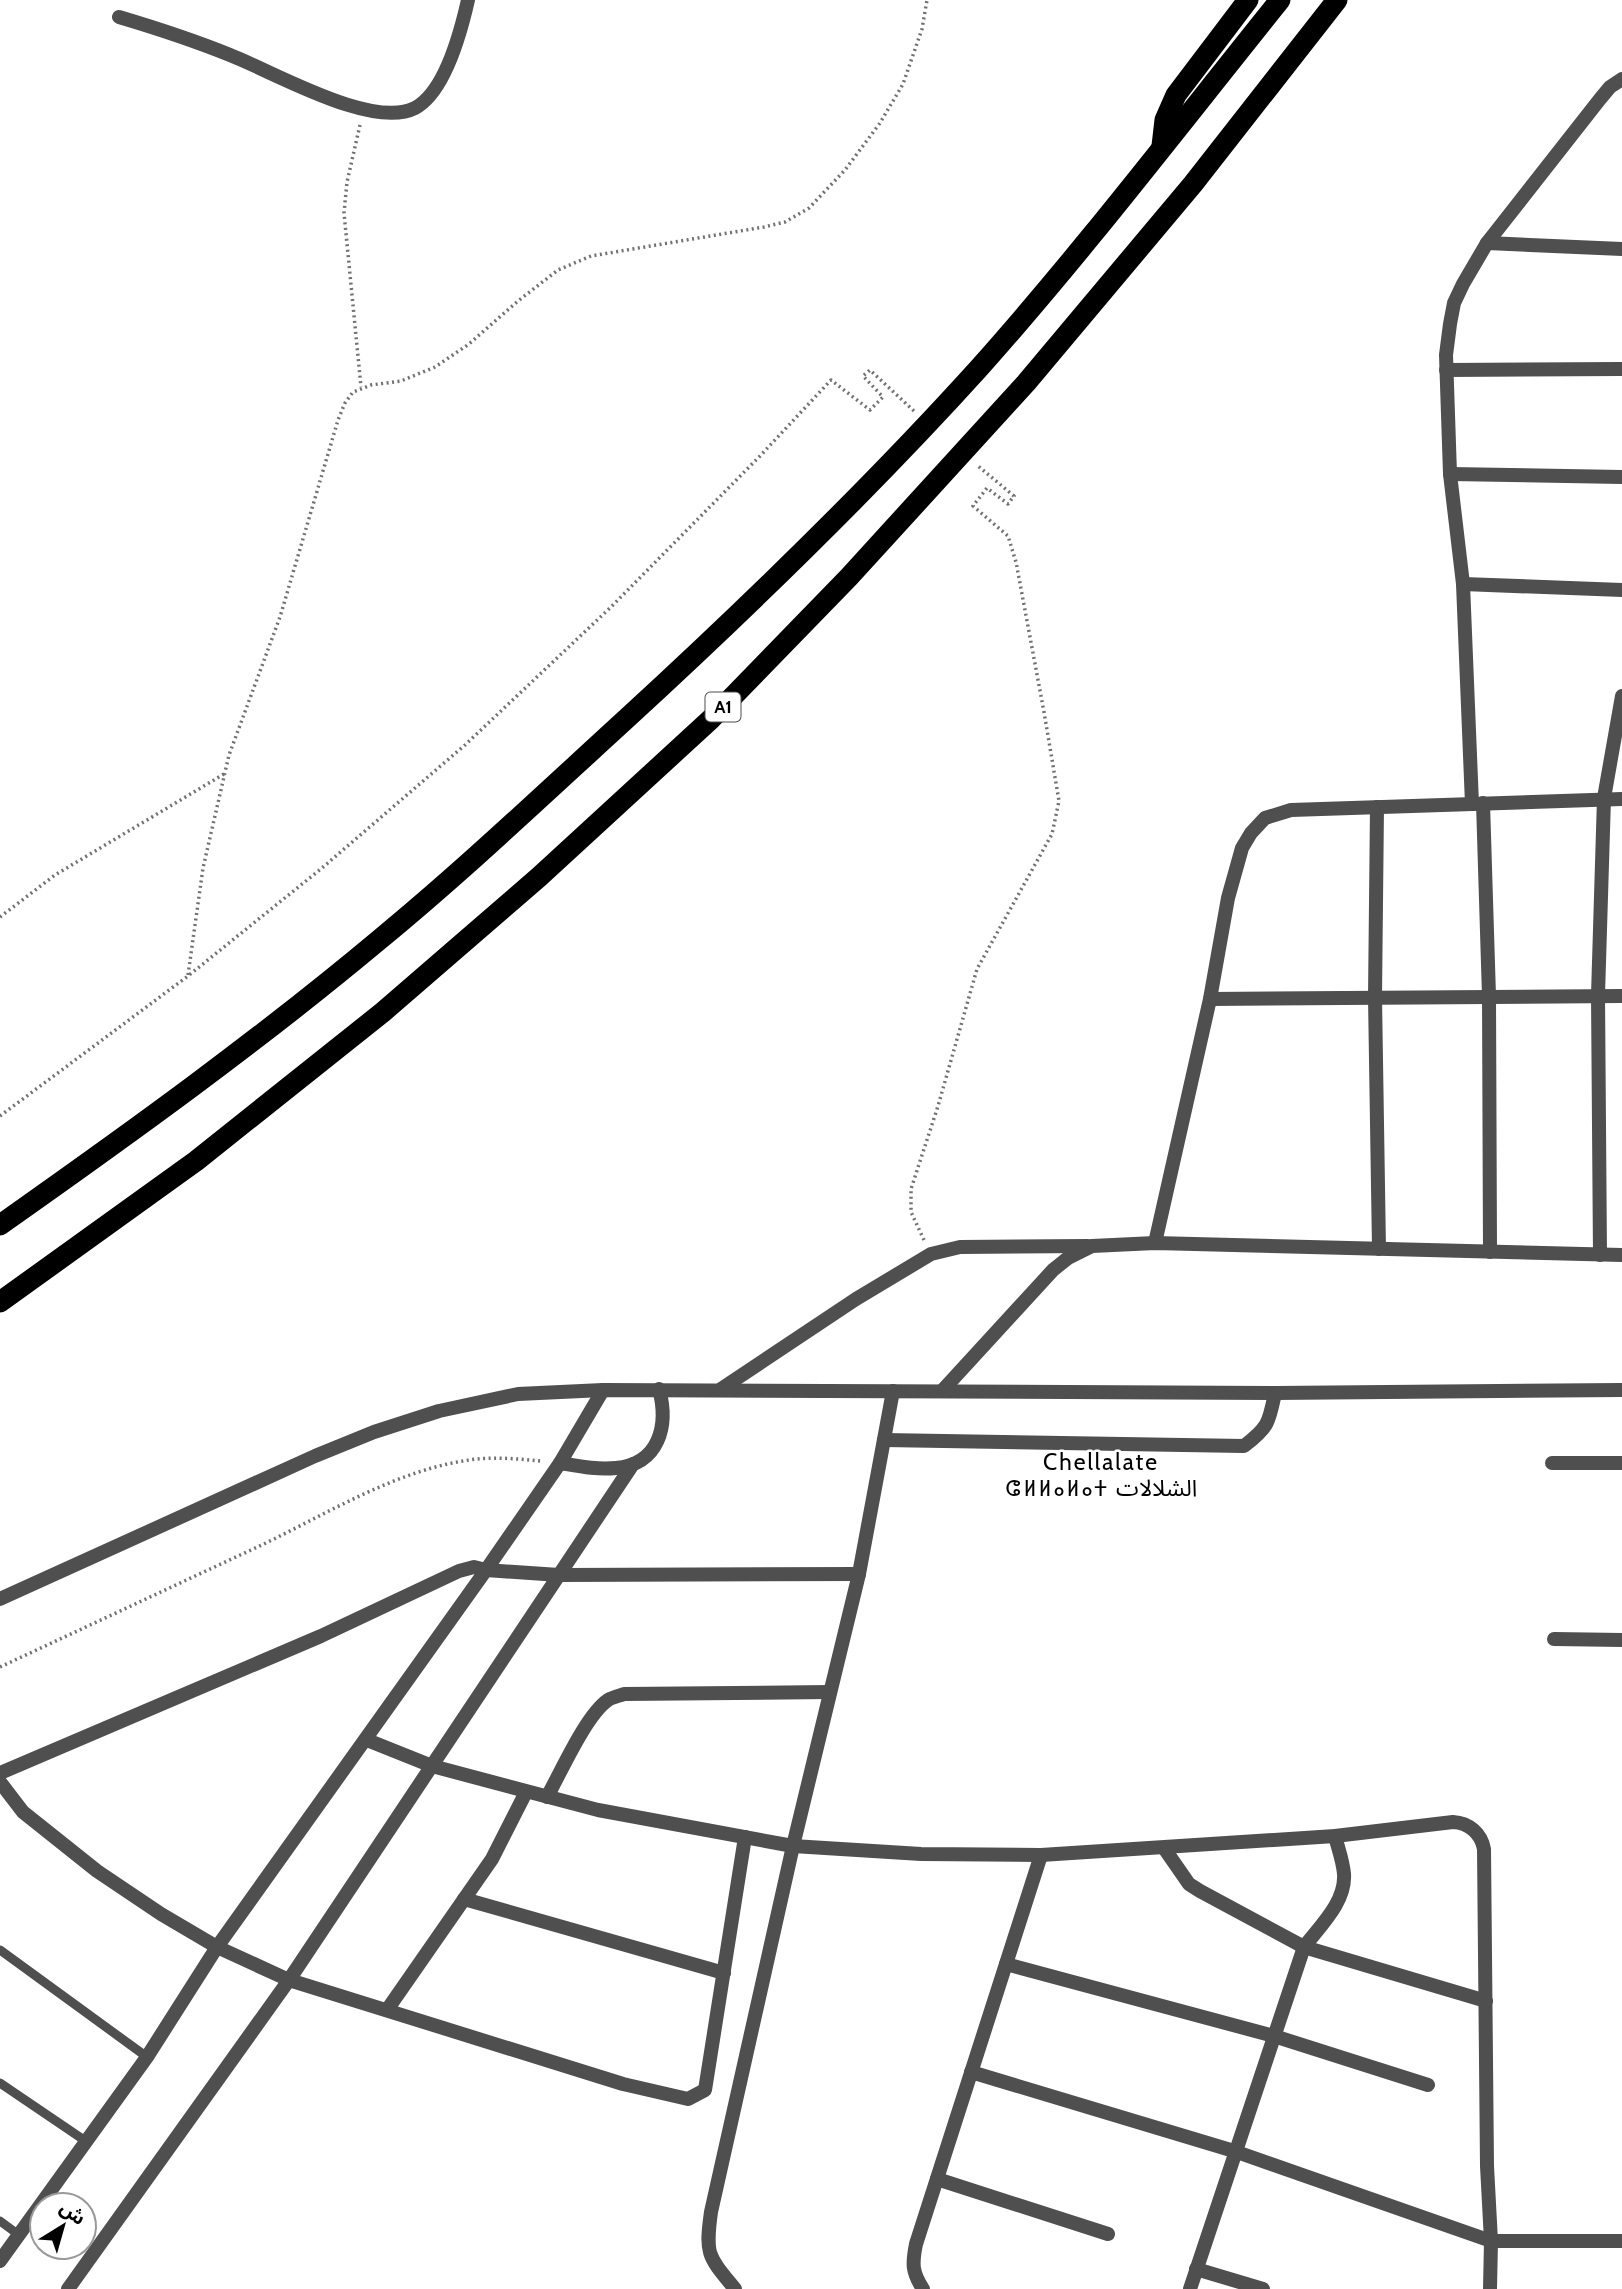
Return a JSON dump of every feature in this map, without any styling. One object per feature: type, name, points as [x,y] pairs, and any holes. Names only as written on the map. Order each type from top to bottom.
[{"type":"highway","points":[[1162,147],[1165,120],[1176,95],[1248,0]]},
{"type":"highway","points":[[0,1225],[165,1109],[377,942],[479,854],[739,615],[877,476],[979,367],[1080,251],[1280,0]]},
{"type":"highway","name":"A1","points":[[0,1302],[196,1161],[383,1012],[540,877],[711,719],[849,577],[1027,383],[1193,184],[1337,0]]},
{"type":"street","points":[[119,17],[198,42],[320,95],[383,113],[415,108],[426,99],[440,80],[452,56],[468,0]]},
{"type":"street","points":[[1490,1252],[1489,996],[1463,584],[1450,474],[1446,370],[1448,335],[1454,303],[1487,243],[1610,86],[1622,79]]},
{"type":"street","points":[[1487,243],[1622,248]]},
{"type":"street","points":[[1446,370],[1622,369]]},
{"type":"street","points":[[1450,474],[1622,477]]},
{"type":"street","points":[[1463,584],[1622,590]]},
{"type":"street","points":[[1600,1255],[1598,995],[1604,798],[1622,696]]},
{"type":"street","points":[[1155,1243],[1210,999],[1228,898],[1242,849],[1251,833],[1265,818],[1290,810],[1622,799]]},
{"type":"street","points":[[1377,807],[1375,997],[1379,1250]]},
{"type":"street","points":[[1210,999],[1622,996]]},
{"type":"street","points":[[721,1390],[856,1299],[931,1254],[960,1247],[1091,1247],[1155,1243],[1622,1255]]},
{"type":"street","points":[[942,1391],[1053,1270],[1068,1258],[1091,1247]]},
{"type":"street","points":[[560,1463],[617,1468],[633,1464],[646,1456],[659,1440],[664,1422],[664,1406],[659,1389]]},
{"type":"street","points":[[0,1599],[315,1456],[374,1432],[439,1411],[518,1394],[659,1389],[1275,1393],[1622,1390]]},
{"type":"street","points":[[0,2262],[88,2142],[147,2057],[217,1947],[367,1740],[560,1463],[603,1390]]},
{"type":"street","points":[[735,2289],[716,2267],[709,2253],[707,2242],[711,2212],[793,1846],[859,1574],[893,1391]]},
{"type":"street","points":[[884,1440],[1244,1446],[1269,1423],[1275,1393]]},
{"type":"street","points":[[1552,1462],[1622,1463]]},
{"type":"street","points":[[68,2289],[289,1980],[633,1464]]},
{"type":"street","points":[[0,1773],[309,1641],[458,1571],[474,1567],[559,1574],[859,1574]]},
{"type":"street","points":[[1554,1639],[1622,1640]]},
{"type":"street","points":[[548,1797],[595,1715],[607,1701],[624,1694],[830,1692]]},
{"type":"street","points":[[367,1740],[432,1766],[598,1810],[793,1846],[921,1854],[1041,1856],[1335,1836],[1453,1822],[1471,1827],[1483,1840],[1484,1849],[1490,2289]]},
{"type":"street","points":[[0,1782],[23,1812],[97,1871],[217,1947],[289,1980],[623,2084],[688,2099],[705,2090],[745,1837]]},
{"type":"street","points":[[387,2010],[503,1841],[526,1792]]},
{"type":"street","points":[[1190,2289],[1304,1947],[1341,1896],[1344,1872],[1335,1836]]},
{"type":"street","points":[[1164,1848],[1189,1884],[1304,1947],[1486,2001]]},
{"type":"street","points":[[923,2289],[914,2276],[913,2260],[1041,1856]]},
{"type":"street","points":[[464,1899],[724,1973]]},
{"type":"street","points":[[1006,1964],[1274,2036],[1428,2085]]},
{"type":"street","points":[[971,2072],[1234,2151],[1491,2241],[1622,2241]]},
{"type":"street","points":[[937,2179],[1108,2234]]},
{"type":"street","points":[[1196,2269],[1263,2289]]},
{"type":"lane","points":[[0,1950],[147,2057]]},
{"type":"lane","points":[[0,2082],[88,2142]]},
{"type":"lane","points":[[0,2221],[19,2235]]},
{"type":"path","points":[[188,976],[203,868],[229,755],[280,617],[338,420],[353,392],[361,388],[401,381],[435,367],[469,344],[518,300],[558,270],[592,256],[764,227],[785,222],[809,208],[845,170],[880,123],[903,84],[922,29],[927,0]]},
{"type":"path","points":[[361,388],[344,213],[347,183],[364,109]]},
{"type":"path","points":[[0,1116],[188,976],[322,868],[465,745],[611,607],[831,380],[870,410],[883,397],[863,376],[870,370],[878,379]]},
{"type":"path","points":[[931,1254],[911,1212],[911,1189],[938,1106],[976,969],[1052,834],[1059,801],[1016,562],[1008,536],[972,506],[987,488],[1008,504],[1014,496],[991,478]]},
{"type":"path","points":[[0,917],[55,875],[224,774]]},
{"type":"path","points":[[0,1667],[401,1479],[448,1464],[478,1459],[560,1463]]},
{"type":"district","name":"Chellalate ⵛⵍⵍⴰⵍⴰⵜ الشلالات","points":[[1101,1475]]}]
